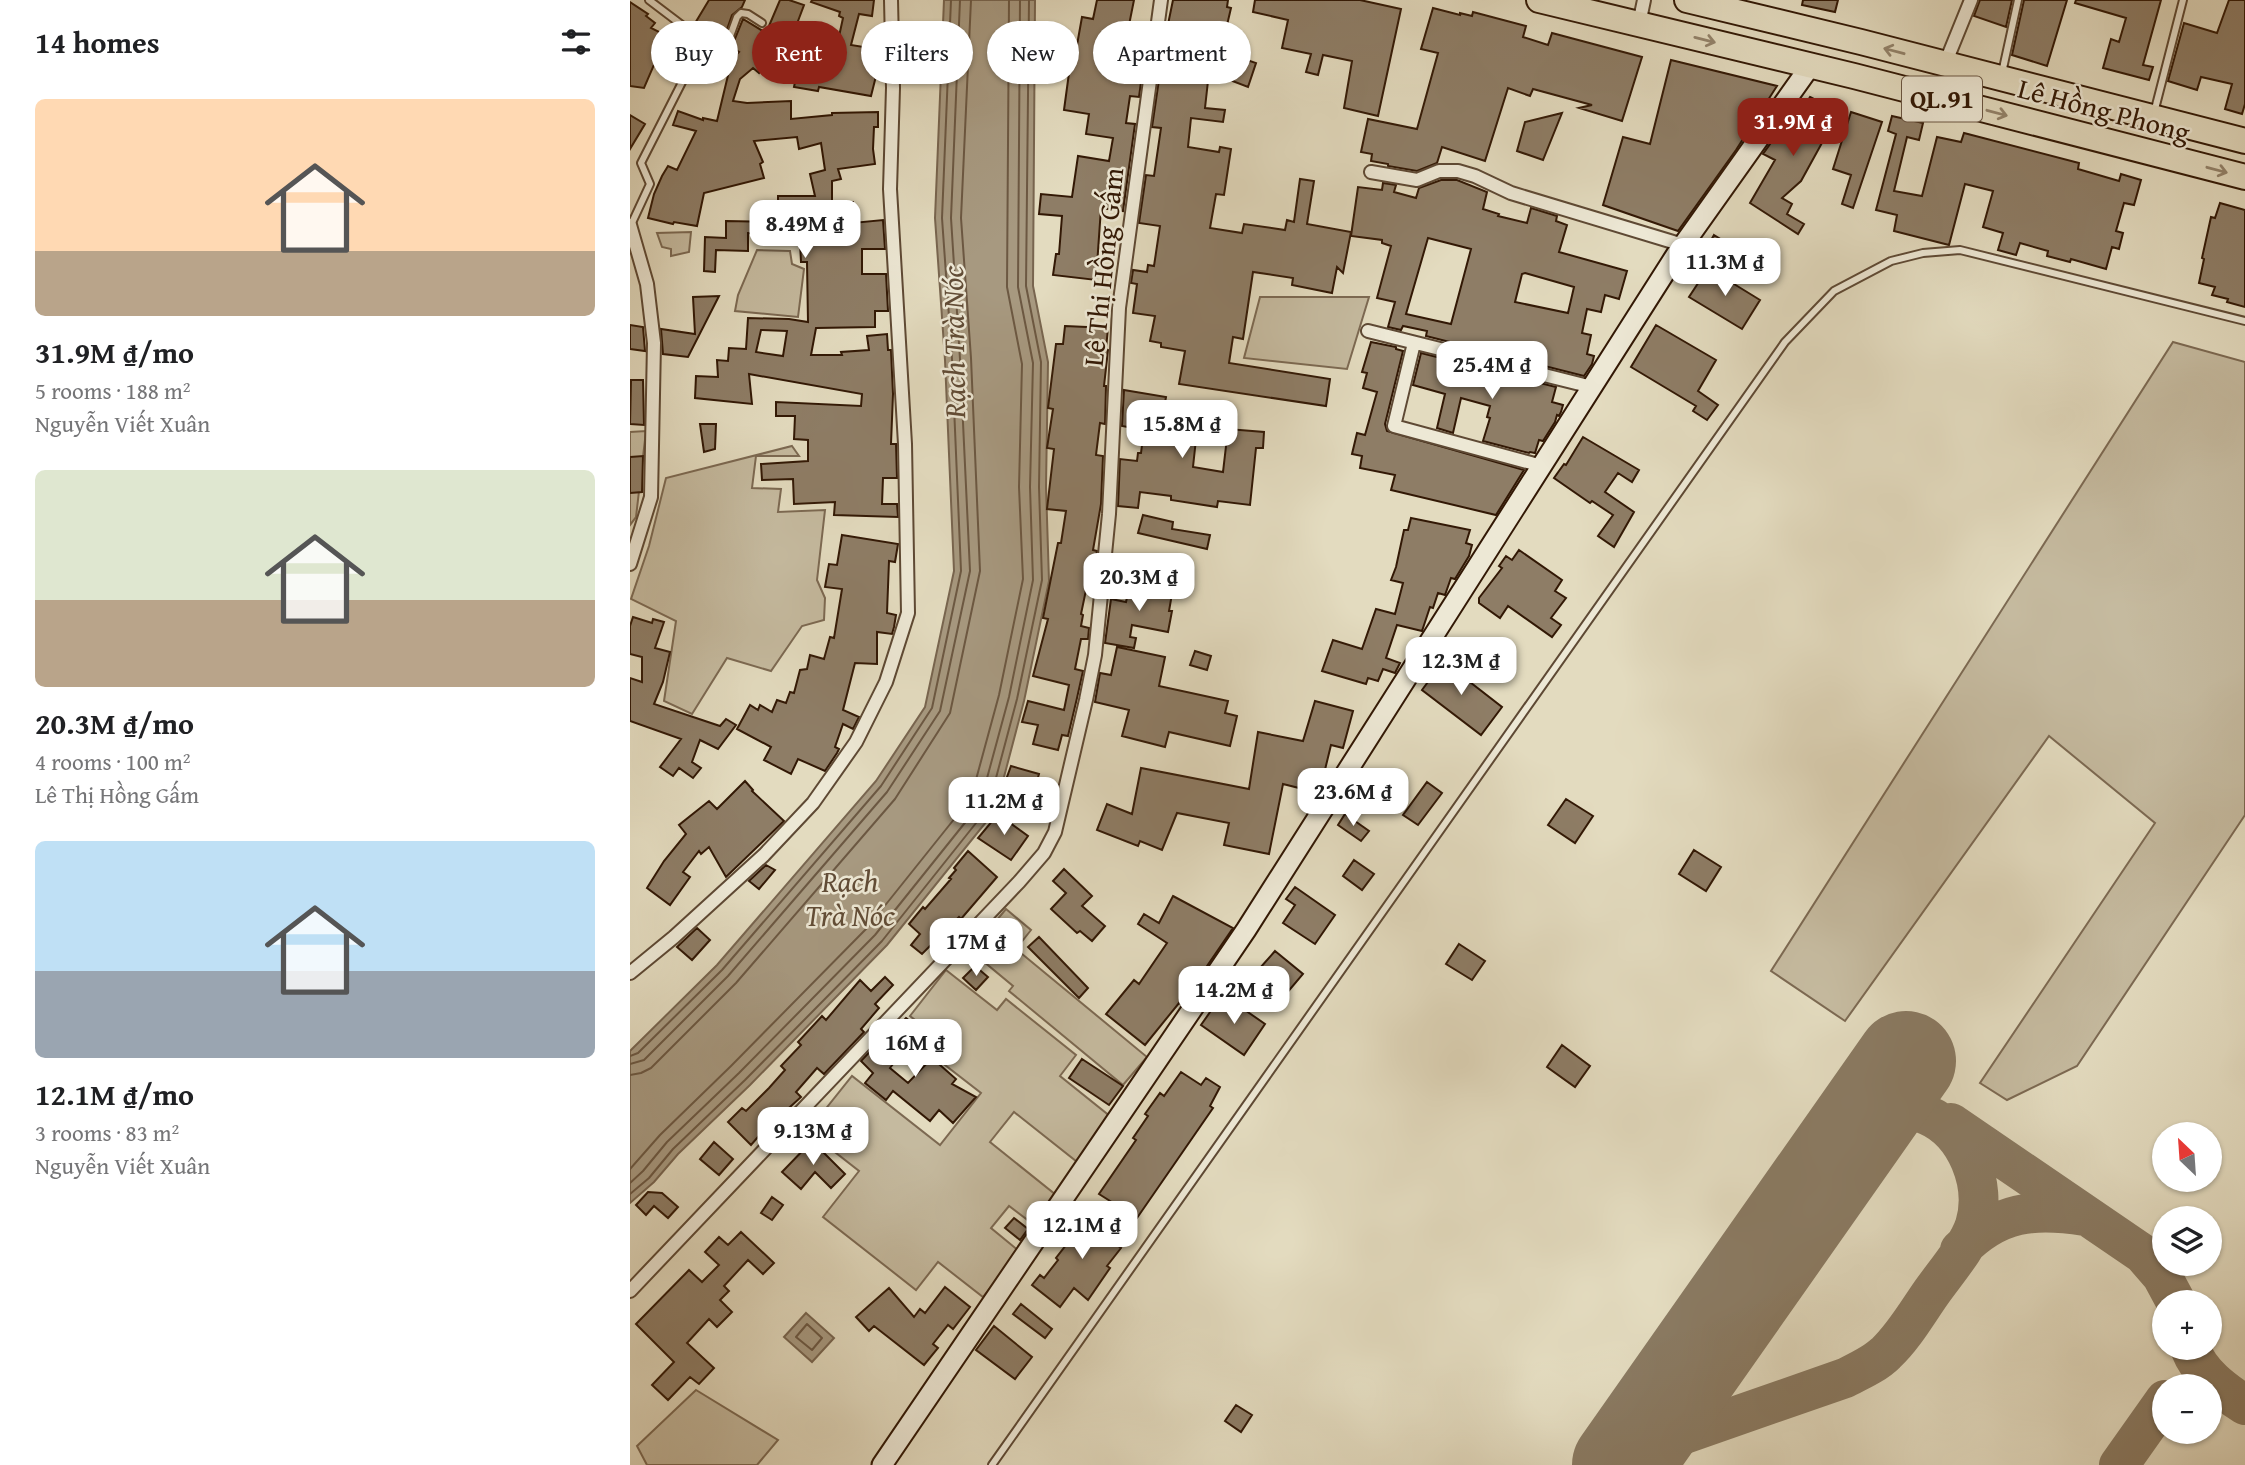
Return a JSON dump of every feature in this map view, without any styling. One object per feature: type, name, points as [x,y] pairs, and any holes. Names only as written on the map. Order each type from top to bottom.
[{"type":"highway","name":"Lê Hồng Phong","points":[[1539,0],[1641,12],[1811,65],[2245,177]]},
{"type":"highway","name":"Lê Hồng Phong","points":[[1687,0],[2153,118],[2243,138]]},
{"type":"highway","points":[[1854,76],[1861,42]]},
{"type":"street","points":[[630,973],[764,855],[813,803],[856,742],[886,682],[908,613],[905,444],[890,189],[893,88],[891,0]]},
{"type":"street","name":"Lê Thị Hồng Gấm","points":[[630,1291],[1018,882],[1044,853],[1055,832],[1097,641],[1109,514],[1119,309],[1161,0]]},
{"type":"street","points":[[1945,64],[1971,0]]},
{"type":"street","points":[[882,1465],[1246,930],[1683,245],[1811,65]]},
{"type":"street","points":[[1371,172],[1417,180],[1439,171],[1458,171],[1511,193],[1683,245]]},
{"type":"street","points":[[630,225],[647,284],[653,343],[651,496],[630,564]]},
{"type":"street","points":[[1368,331],[1592,387]]},
{"type":"street","points":[[1414,342],[1394,426],[1542,466]]},
{"type":"lane","points":[[649,0],[677,21]]},
{"type":"lane","points":[[2001,78],[2018,0]]},
{"type":"lane","points":[[2153,118],[2183,0]]},
{"type":"lane","points":[[736,21],[741,13],[759,21]]},
{"type":"lane","points":[[630,225],[650,184],[640,163],[681,84]]},
{"type":"lane","points":[[992,1465],[1784,342],[1834,291],[1891,261],[1923,253],[1960,250],[2245,321]]},
{"type":"shaded area","points":[[691,232],[689,252],[671,256],[671,249],[662,247],[657,233]]},
{"type":"shaded area","points":[[757,250],[790,251],[792,264],[804,269],[798,317],[735,311],[738,295]]},
{"type":"shaded area","points":[[1260,297],[1369,297],[1347,369],[1244,358]]},
{"type":"shaded area","points":[[2173,342],[2245,362],[2245,815],[2077,1066],[2007,1100],[1980,1083],[2155,823],[2049,736],[1845,1021],[1771,971]]},
{"type":"shaded area","points":[[646,431],[636,517],[630,525],[630,432]]},
{"type":"shaded area","points":[[792,446],[799,456],[756,456],[752,488],[781,489],[778,512],[825,510],[817,580],[825,598],[824,620],[802,626],[771,671],[727,658],[692,714],[664,701],[676,621],[631,599],[649,546],[666,478]]},
{"type":"shaded area","points":[[1006,909],[1031,930],[1016,949],[1147,1057],[1123,1085],[1009,991],[1013,986],[971,951]]},
{"type":"shaded area","points":[[946,970],[997,1010],[1006,999],[1076,1055],[1060,1076],[1111,1117],[1076,1161],[1014,1112],[990,1142],[1056,1195],[1033,1224],[1009,1206],[991,1228],[1019,1251],[983,1297],[938,1262],[916,1290],[823,1217],[859,1171],[808,1131],[852,1076],[940,1145],[981,1093],[945,1065],[955,1052],[910,1016]]},
{"type":"shaded area","points":[[696,1390],[778,1440],[757,1465],[647,1465],[637,1446]]},
{"type":"water","name":"Rạch Trà Nóc","points":[[944,0],[1035,0],[1035,21],[987,21],[987,84],[1034,84],[1033,286],[1048,362],[1046,487],[1049,581],[1024,701],[995,811],[887,945],[750,1085],[678,1154],[654,1182],[630,1203],[630,1051],[717,965],[876,781],[925,707],[954,571],[945,360],[935,218],[941,84],[973,84],[973,21],[943,21]]},
{"type":"water","points":[[806,1313],[834,1338],[812,1362],[784,1337]]},
{"type":"building","points":[[709,0],[745,0],[730,21],[696,21]]},
{"type":"building","points":[[780,0],[804,5],[798,21],[771,21]]},
{"type":"building","points":[[812,0],[874,0],[872,16],[859,14],[851,45],[861,47],[861,84],[874,84],[871,96],[819,87],[818,91],[794,87],[795,84],[847,84],[847,21],[842,21],[840,12],[811,2]]},
{"type":"building","points":[[1097,0],[1134,0],[1130,21],[1093,21],[1093,84],[1141,84],[1139,97],[1130,96],[1126,123],[1135,124],[1123,211],[1101,208],[1096,280],[1053,275],[1056,254],[1059,254],[1062,216],[1039,214],[1041,194],[1072,197],[1078,156],[1109,161],[1113,138],[1086,134],[1089,114],[1064,110],[1068,84],[1079,84],[1079,34],[1082,17],[1093,19]]},
{"type":"building","points":[[1173,0],[1228,0],[1227,7],[1231,8],[1228,21],[1169,21]]},
{"type":"building","points":[[1255,0],[1360,0],[1401,9],[1378,116],[1344,108],[1352,61],[1323,55],[1318,75],[1306,72],[1311,54],[1282,48],[1288,20],[1253,12]]},
{"type":"building","points":[[1803,0],[1838,0],[1835,12],[1802,5]]},
{"type":"building","points":[[1980,0],[2012,0],[2006,27],[1974,16]]},
{"type":"building","points":[[2024,0],[2067,0],[2047,66],[2012,55]]},
{"type":"building","points":[[2076,0],[2161,0],[2143,65],[2153,67],[2149,80],[2103,68],[2111,39],[2119,42],[2126,18],[2075,3]]},
{"type":"building","points":[[2229,0],[2245,0],[2245,104],[2242,114],[2225,109],[2232,84],[2201,77],[2197,90],[2168,81],[2184,23],[2217,33]]},
{"type":"building","points":[[630,2],[648,14],[646,16],[652,21],[651,72],[644,88],[630,86]]},
{"type":"building","points":[[1433,8],[1460,15],[1472,16],[1473,12],[1526,26],[1523,37],[1548,45],[1552,33],[1642,57],[1622,121],[1579,108],[1592,105],[1533,89],[1530,96],[1508,88],[1485,161],[1442,147],[1437,163],[1417,171],[1371,161],[1372,154],[1361,152],[1368,119],[1417,129],[1438,53],[1421,49]]},
{"type":"building","points":[[743,19],[752,24],[752,69],[740,79],[733,101],[791,101],[791,119],[832,113],[878,112],[878,127],[874,127],[875,164],[838,169],[841,179],[832,181],[832,202],[853,202],[853,223],[883,220],[885,249],[862,249],[862,274],[886,274],[888,311],[875,311],[875,327],[816,328],[811,355],[842,355],[841,352],[869,350],[867,336],[887,334],[888,350],[891,350],[893,394],[891,444],[896,444],[897,478],[883,478],[882,504],[897,504],[898,517],[834,515],[835,502],[794,504],[793,479],[762,480],[761,464],[808,461],[808,440],[794,439],[795,416],[776,416],[776,402],[861,406],[862,394],[749,374],[752,404],[695,398],[696,376],[718,377],[717,360],[728,361],[729,348],[746,349],[748,318],[808,322],[807,262],[801,262],[799,222],[815,222],[816,208],[778,204],[778,196],[815,196],[810,174],[825,170],[821,143],[799,149],[797,137],[754,141],[763,162],[760,164],[764,178],[704,193],[697,226],[648,218],[662,176],[668,166],[677,170],[696,131],[673,125],[678,111],[703,120],[717,121],[726,84],[738,84],[738,31]],"holes":[[[761,330],[787,331],[783,356],[756,352]]]},
{"type":"building","points":[[1671,60],[1777,86],[1736,150],[1678,231],[1603,205],[1623,137],[1650,144]]},
{"type":"building","points":[[1251,61],[1256,63],[1251,78]]},
{"type":"building","points":[[1158,84],[1208,84],[1205,108],[1225,110],[1223,122],[1191,118],[1188,147],[1219,152],[1220,147],[1231,149],[1224,195],[1216,194],[1210,228],[1242,233],[1244,224],[1285,230],[1287,220],[1294,222],[1300,179],[1314,181],[1307,224],[1351,232],[1343,273],[1337,267],[1332,293],[1292,285],[1293,278],[1253,272],[1243,339],[1233,337],[1229,363],[1330,379],[1326,406],[1179,384],[1185,351],[1161,347],[1161,343],[1150,341],[1155,316],[1133,313],[1137,284],[1131,283],[1133,270],[1147,272],[1148,265],[1154,266],[1160,226],[1139,223],[1146,175],[1154,176],[1161,128],[1152,127]]},
{"type":"building","points":[[1810,97],[1839,112],[1801,181],[1782,198],[1792,204],[1787,214],[1804,224],[1798,234],[1750,203],[1775,160],[1763,154],[1802,99],[1807,102]]},
{"type":"building","points":[[1851,112],[1882,122],[1853,208],[1842,204],[1851,175],[1833,169]]},
{"type":"building","points":[[1562,113],[1543,160],[1517,151],[1525,122]]},
{"type":"building","points":[[630,115],[645,124],[630,149]]},
{"type":"building","points":[[1892,116],[1923,123],[1919,140],[1907,137],[1894,191],[1922,196],[1937,137],[1961,142],[1964,133],[2079,163],[2078,169],[2119,181],[2121,174],[2141,180],[2134,205],[2124,203],[2116,231],[2123,233],[2119,249],[2112,247],[2106,269],[2071,259],[2070,262],[2047,256],[2048,251],[2020,243],[2016,255],[1998,250],[2003,233],[1983,227],[1993,191],[1965,184],[1949,245],[1894,231],[1897,215],[1876,210],[1896,134],[1888,131]]},
{"type":"building","points":[[1441,180],[1457,180],[1487,192],[1483,209],[1499,214],[1498,216],[1527,223],[1531,208],[1557,216],[1556,221],[1567,225],[1559,252],[1627,271],[1619,299],[1605,295],[1601,312],[1587,309],[1582,333],[1591,335],[1587,354],[1594,356],[1584,376],[1426,336],[1427,331],[1403,326],[1401,330],[1388,327],[1395,302],[1377,298],[1391,246],[1382,243],[1382,240],[1351,236],[1358,187],[1382,190],[1383,183],[1396,185],[1394,192],[1416,198],[1419,188]],"holes":[[[1428,238],[1471,249],[1451,324],[1406,314]],[[1522,274],[1574,287],[1568,313],[1515,302]]]},
{"type":"building","points":[[2220,203],[2245,210],[2245,307],[2212,295],[2215,287],[2199,283],[2211,217],[2215,218]]},
{"type":"building","points":[[726,221],[774,222],[771,234],[748,233],[748,251],[716,250],[715,272],[704,271],[705,237],[726,238]]},
{"type":"building","points":[[1714,235],[1732,246],[1719,269],[1701,258]]},
{"type":"building","points":[[1708,268],[1760,300],[1742,329],[1689,297]]},
{"type":"building","points":[[719,296],[688,357],[663,354],[661,329],[695,334],[693,297]]},
{"type":"building","points":[[630,325],[643,327],[645,351],[630,349]]},
{"type":"building","points":[[1656,325],[1716,360],[1698,391],[1718,405],[1707,420],[1693,411],[1696,406],[1631,367]]},
{"type":"building","points":[[1065,326],[1108,328],[1108,350],[1104,386],[1105,424],[1100,423],[1096,455],[1103,456],[1101,504],[1093,550],[1097,551],[1081,614],[1081,626],[1089,628],[1088,639],[1081,639],[1075,669],[1083,671],[1068,736],[1062,735],[1058,750],[1033,744],[1038,725],[1022,722],[1028,701],[1064,710],[1069,685],[1033,676],[1048,619],[1043,618],[1066,511],[1047,509],[1054,449],[1047,448],[1053,409],[1048,408],[1056,344],[1063,344]]},
{"type":"building","points":[[1371,342],[1403,351],[1385,424],[1387,431],[1524,470],[1496,515],[1391,490],[1395,475],[1360,468],[1362,456],[1352,454],[1357,433],[1365,435],[1377,392],[1363,388],[1367,373],[1362,372]]},
{"type":"building","points":[[1421,353],[1556,387],[1552,402],[1563,405],[1561,412],[1543,441],[1539,440],[1535,453],[1483,441],[1490,418],[1487,417],[1490,406],[1461,398],[1453,433],[1437,428],[1445,394],[1413,385]]},
{"type":"building","points":[[631,380],[643,380],[644,425],[630,424]]},
{"type":"building","points":[[1124,390],[1166,397],[1162,419],[1184,422],[1182,439],[1196,439],[1193,467],[1223,472],[1228,429],[1264,432],[1263,448],[1256,448],[1250,505],[1218,501],[1217,507],[1140,492],[1138,508],[1118,506],[1120,459],[1137,461],[1138,453],[1141,453],[1144,430],[1122,426]]},
{"type":"building","points":[[700,424],[716,424],[715,449],[704,452]]},
{"type":"building","points":[[1583,437],[1639,470],[1632,482],[1618,473],[1605,492],[1634,512],[1614,547],[1598,536],[1613,515],[1554,478],[1564,464],[1566,465]]},
{"type":"building","points":[[643,456],[642,492],[630,493],[630,457]]},
{"type":"building","points":[[1143,515],[1173,522],[1172,529],[1210,535],[1207,549],[1138,533]]},
{"type":"building","points":[[1411,518],[1470,530],[1466,543],[1472,545],[1469,556],[1455,579],[1451,578],[1445,595],[1438,593],[1422,631],[1397,625],[1386,658],[1400,663],[1395,673],[1383,669],[1378,681],[1368,678],[1366,684],[1322,671],[1333,640],[1362,649],[1376,609],[1395,614],[1403,583],[1391,580],[1404,530],[1408,530]]},
{"type":"building","points":[[842,535],[898,544],[895,562],[889,561],[887,613],[896,615],[894,627],[892,634],[877,632],[877,664],[855,663],[843,710],[859,717],[853,729],[843,724],[835,747],[839,749],[825,771],[798,759],[791,774],[764,760],[771,747],[737,729],[750,705],[758,710],[760,705],[772,712],[777,700],[786,703],[790,692],[794,693],[800,670],[807,669],[810,655],[824,659],[830,637],[834,638],[842,589],[825,587],[829,564],[837,565]]},
{"type":"building","points":[[1519,550],[1562,580],[1555,591],[1566,598],[1551,618],[1561,625],[1552,637],[1508,606],[1500,618],[1479,603],[1479,598],[1502,568],[1499,566],[1506,556],[1512,560]]},
{"type":"building","points":[[1131,580],[1173,588],[1168,632],[1132,625],[1130,637],[1136,638],[1134,648],[1105,643],[1111,599],[1126,602]]},
{"type":"building","points":[[633,617],[652,623],[653,619],[664,622],[655,648],[670,652],[663,682],[654,704],[720,726],[726,719],[736,725],[718,749],[700,740],[692,762],[701,768],[693,778],[679,768],[673,776],[660,767],[681,739],[630,721],[630,678],[642,682],[642,657],[630,654],[630,626]]},
{"type":"building","points":[[1117,647],[1165,657],[1159,686],[1228,701],[1225,713],[1237,716],[1230,746],[1169,732],[1165,747],[1122,736],[1129,710],[1095,702],[1100,673],[1111,675]]},
{"type":"building","points":[[1195,651],[1211,656],[1207,670],[1190,665]]},
{"type":"building","points":[[1439,658],[1502,707],[1481,735],[1422,690],[1436,671],[1432,667]]},
{"type":"building","points":[[1315,701],[1353,711],[1343,748],[1331,745],[1322,782],[1325,783],[1319,793],[1283,784],[1269,854],[1224,845],[1229,823],[1177,813],[1162,850],[1140,841],[1138,846],[1097,830],[1107,804],[1132,814],[1141,768],[1249,789],[1258,732],[1303,741]]},
{"type":"building","points":[[1011,766],[1039,774],[1028,811],[1009,800],[1013,792],[1003,788]]},
{"type":"building","points":[[745,781],[784,821],[726,877],[709,847],[701,854],[699,851],[683,872],[690,877],[670,905],[647,888],[686,834],[679,825],[709,801],[717,809]]},
{"type":"building","points":[[1427,782],[1442,793],[1418,825],[1403,815]]},
{"type":"building","points":[[1566,799],[1593,816],[1575,843],[1548,825]]},
{"type":"building","points":[[998,814],[1028,836],[1011,860],[978,838]]},
{"type":"building","points":[[1345,814],[1369,831],[1361,841],[1338,825]]},
{"type":"building","points":[[1694,850],[1721,867],[1706,891],[1679,874]]},
{"type":"building","points":[[968,851],[997,877],[961,919],[959,917],[922,954],[911,945],[920,934],[909,924],[951,879],[949,878],[956,870],[954,868]]},
{"type":"building","points":[[1354,860],[1374,874],[1362,890],[1343,876]]},
{"type":"building","points":[[766,865],[775,870],[759,889],[749,881]]},
{"type":"building","points":[[1064,869],[1092,896],[1082,906],[1105,926],[1092,941],[1080,931],[1077,933],[1051,909],[1066,893],[1053,881]]},
{"type":"building","points":[[1295,887],[1335,915],[1315,944],[1283,923],[1295,905],[1286,899]]},
{"type":"building","points":[[1173,896],[1233,928],[1181,1004],[1179,1003],[1145,1045],[1106,1014],[1134,980],[1139,984],[1167,943],[1138,924],[1144,914],[1159,923]]},
{"type":"building","points":[[697,928],[710,940],[692,960],[677,947]]},
{"type":"building","points":[[1039,937],[1088,988],[1079,998],[1028,947]]},
{"type":"building","points":[[1459,944],[1485,961],[1472,980],[1446,964]]},
{"type":"building","points":[[1275,951],[1303,974],[1280,1001],[1252,977]]},
{"type":"building","points":[[975,966],[988,977],[976,990],[963,978]]},
{"type":"building","points":[[885,977],[893,985],[875,1004],[879,1008],[861,1029],[864,1032],[824,1074],[817,1068],[796,1092],[801,1097],[779,1117],[777,1115],[751,1145],[728,1122],[742,1108],[746,1111],[769,1088],[785,1070],[781,1066],[801,1045],[798,1042],[822,1016],[826,1020],[860,980],[871,991]]},
{"type":"building","points":[[1226,1001],[1232,1001],[1265,1024],[1244,1055],[1201,1025],[1215,1005],[1220,1009]]},
{"type":"building","points":[[906,1018],[920,1029],[890,1068],[908,1083],[932,1058],[956,1079],[952,1084],[976,1097],[953,1123],[939,1110],[930,1121],[893,1091],[886,1100],[865,1083],[873,1073],[861,1061],[877,1044],[879,1047]]},
{"type":"building","points":[[1562,1045],[1590,1066],[1575,1087],[1547,1067]]},
{"type":"building","points":[[1082,1059],[1123,1086],[1109,1105],[1069,1078]]},
{"type":"building","points":[[1181,1072],[1201,1085],[1206,1078],[1220,1087],[1210,1106],[1213,1108],[1137,1218],[1099,1194],[1136,1140],[1133,1138],[1148,1116],[1145,1114],[1160,1093],[1164,1096]]},
{"type":"building","points":[[812,1141],[845,1174],[831,1188],[815,1172],[801,1189],[782,1172]]},
{"type":"building","points":[[714,1142],[733,1159],[719,1175],[700,1159]]},
{"type":"building","points":[[648,1192],[662,1193],[678,1207],[668,1218],[654,1206],[646,1215],[636,1205]]},
{"type":"building","points":[[772,1197],[783,1205],[772,1220],[761,1213]]},
{"type":"building","points":[[1088,1209],[1124,1236],[1117,1245],[1121,1248],[1107,1266],[1110,1268],[1088,1300],[1074,1288],[1060,1307],[1032,1285],[1040,1275],[1044,1278],[1058,1260],[1056,1258],[1084,1222],[1080,1219]]},
{"type":"building","points":[[1014,1218],[1028,1229],[1020,1240],[1005,1228]]},
{"type":"building","points":[[741,1232],[774,1263],[763,1274],[748,1260],[724,1286],[729,1291],[720,1300],[732,1312],[717,1327],[709,1319],[687,1343],[714,1368],[699,1384],[690,1377],[668,1400],[652,1385],[674,1362],[636,1324],[689,1270],[702,1282],[719,1265],[705,1252],[719,1237],[728,1245]]},
{"type":"building","points":[[945,1287],[970,1307],[953,1329],[948,1325],[933,1344],[938,1348],[924,1365],[874,1326],[869,1331],[856,1317],[889,1288],[914,1317],[920,1309],[925,1313]]},
{"type":"building","points":[[1021,1304],[1052,1329],[1045,1338],[1013,1314]]},
{"type":"building","points":[[994,1326],[1032,1357],[1015,1379],[976,1350]]},
{"type":"building","points":[[1236,1405],[1252,1415],[1241,1432],[1225,1421]]},
{"type":"taxiway","points":[[1626,1465],[1650,1446],[1845,1378],[1882,1357],[1904,1332],[1967,1242],[1975,1225],[1978,1193],[1970,1161],[1953,1134],[1927,1115],[1896,1107]]},
{"type":"taxiway","points":[[1951,1123],[2143,1254],[2162,1276],[2170,1290]]},
{"type":"taxiway","points":[[1960,1250],[1988,1227],[2018,1215],[2049,1212],[2085,1216]]},
{"type":"taxiway","points":[[2196,1360],[2220,1387],[2245,1405]]},
{"type":"taxiway","points":[[2119,1465],[2152,1418]]},
{"type":"runway","points":[[1622,1465],[1906,1061]]}]
